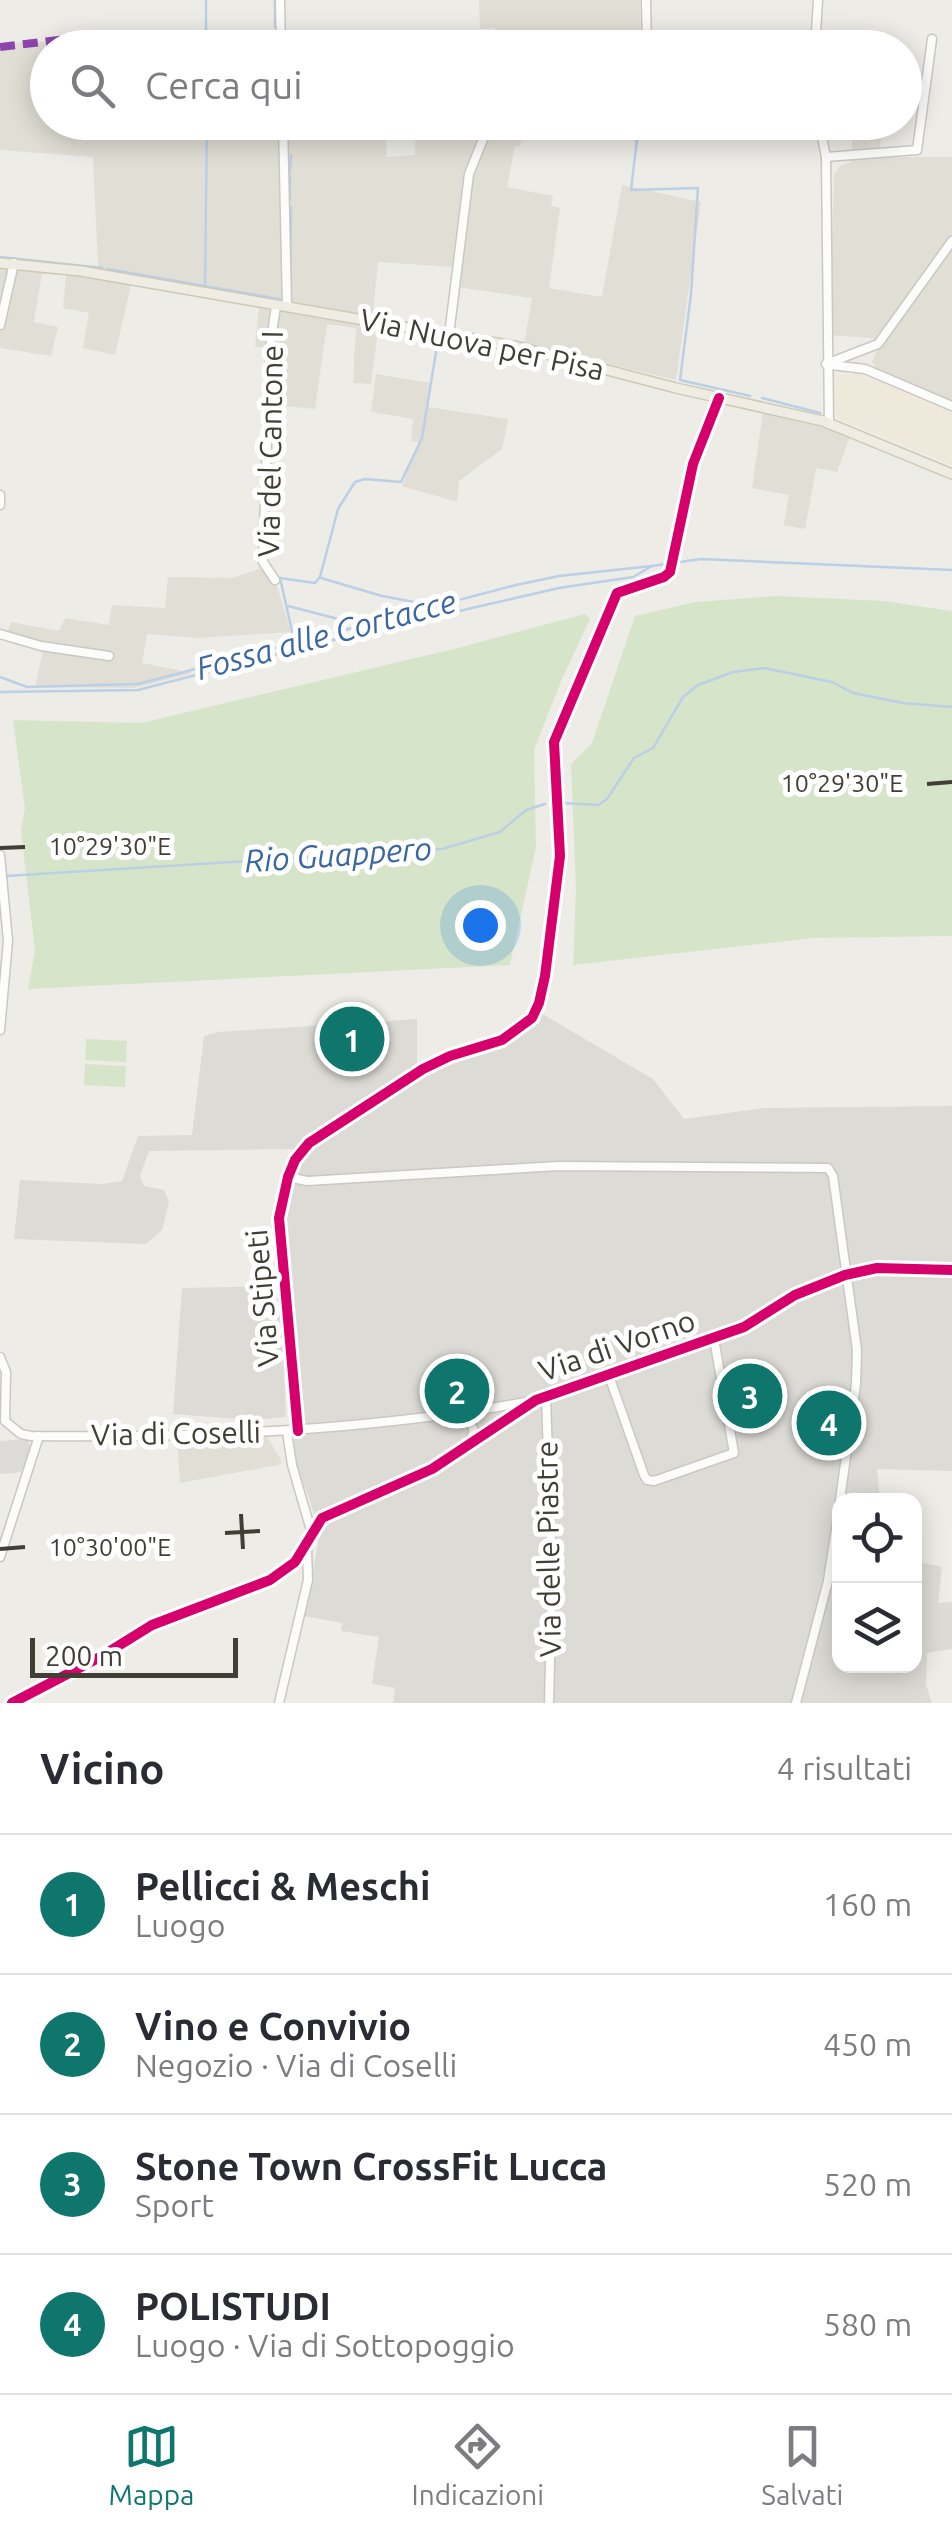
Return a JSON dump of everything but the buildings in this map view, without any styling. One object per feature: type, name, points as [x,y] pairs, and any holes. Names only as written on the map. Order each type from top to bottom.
[{"type":"main road","name":"Via Nuova per Pisa","points":[[0,263],[92,272],[519,347],[829,424],[952,474]]},
{"type":"street","points":[[280,0],[281,30]]},
{"type":"street","points":[[648,0],[649,30]]},
{"type":"street","points":[[816,30],[818,0]]},
{"type":"street","points":[[922,118],[932,39]]},
{"type":"street","name":"Via del Cantone I","points":[[275,580],[263,562],[270,346],[281,306],[284,140]]},
{"type":"street","points":[[449,335],[468,174],[482,140]]},
{"type":"street","points":[[823,140],[826,157],[829,424]]},
{"type":"street","points":[[826,157],[918,150],[919,140]]},
{"type":"street","points":[[826,364],[878,344],[952,241]]},
{"type":"street","points":[[0,324],[14,264]]},
{"type":"street","points":[[826,364],[865,369],[952,406]]},
{"type":"street","name":"Via Stipeti","points":[[298,1430],[279,1218],[295,1160],[309,1143],[423,1069],[511,1035],[532,1018],[540,1003],[559,868],[554,742],[616,593],[670,572],[693,464],[720,398]]},
{"type":"street","points":[[0,495],[0,505]]},
{"type":"street","points":[[0,634],[40,646],[110,656]]},
{"type":"street","points":[[0,854],[8,941],[0,1030]]},
{"type":"street","points":[[288,1178],[307,1181],[558,1166],[825,1167],[834,1176],[858,1367],[841,1493]]},
{"type":"street","name":"Via di Vorno","points":[[312,1535],[322,1518],[390,1490],[468,1447],[536,1400],[744,1327],[794,1295],[845,1274],[877,1268],[952,1270]]},
{"type":"street","points":[[608,1373],[644,1475],[654,1481],[734,1453],[714,1339]]},
{"type":"street","points":[[0,1357],[6,1372],[3,1416],[8,1424],[0,1432]]},
{"type":"street","name":"Via delle Piastre","points":[[546,1396],[552,1578],[549,1703]]},
{"type":"street","name":"Via di Coselli","points":[[8,1424],[21,1434],[39,1436],[287,1432],[452,1414],[536,1400]]},
{"type":"street","points":[[452,1414],[471,1424],[474,1431],[468,1447]]},
{"type":"street","points":[[12,1703],[152,1625],[270,1580],[295,1562],[312,1535],[292,1466],[287,1432]]},
{"type":"street","points":[[0,1556],[39,1436]]},
{"type":"street","points":[[279,1703],[308,1580],[307,1548]]},
{"type":"street","points":[[796,1703],[832,1555]]},
{"type":"shaded area","points":[[479,0],[640,0],[641,30],[480,29]]},
{"type":"shaded area","points":[[30,42],[30,140],[386,140],[387,157],[415,155],[415,140],[521,140],[520,146],[515,146],[507,187],[553,196],[551,206],[560,208],[549,288],[602,297],[622,185],[701,202],[676,380],[524,344],[532,298],[451,286],[453,267],[378,262],[373,314],[380,315],[371,384],[353,383],[356,328],[327,324],[315,409],[263,404],[266,349],[255,346],[259,308],[131,285],[115,355],[83,348],[89,313],[63,308],[66,275],[42,274],[34,322],[58,327],[51,356],[0,348],[0,258],[98,266],[93,157],[0,150],[0,43]]},
{"type":"shaded area","points":[[852,140],[880,140],[880,157],[952,157],[952,402],[879,372],[872,362],[882,339],[829,335],[834,176],[840,166],[851,162]]},
{"type":"shaded area","points":[[865,373],[952,410],[952,465],[835,417],[832,375]]},
{"type":"shaded area","points":[[376,374],[431,383],[428,407],[508,419],[502,449],[459,481],[457,502],[402,486],[419,442],[411,441],[413,419],[371,412]]},
{"type":"shaded area","points":[[763,411],[826,423],[851,434],[837,472],[816,468],[805,529],[784,525],[789,495],[752,488]]},
{"type":"shaded area","points":[[262,568],[277,586],[291,632],[196,638],[147,634],[142,663],[193,673],[134,688],[35,687],[44,646],[7,634],[11,622],[59,631],[65,618],[109,625],[112,605],[165,608],[168,577],[232,578]]},
{"type":"shaded area","points":[[539,1012],[653,1079],[684,1119],[764,1108],[952,1106],[952,1471],[877,1469],[879,1493],[832,1493],[832,1673],[922,1673],[922,1563],[942,1567],[938,1603],[952,1602],[952,1649],[927,1653],[926,1685],[932,1703],[393,1703],[395,1688],[372,1684],[379,1637],[341,1631],[342,1623],[304,1616],[318,1544],[314,1513],[294,1456],[293,1440],[303,1436],[283,1216],[299,1162],[314,1144],[439,1064],[522,1032]]},
{"type":"shaded area","points":[[417,1019],[417,1069],[298,1149],[149,1151],[140,1176],[144,1186],[164,1190],[169,1202],[162,1230],[146,1244],[14,1239],[20,1180],[102,1184],[122,1181],[138,1136],[192,1135],[204,1036]]},
{"type":"shaded area","points":[[280,1286],[286,1417],[251,1420],[173,1414],[182,1288]]},
{"type":"shaded area","points":[[863,1382],[873,1383],[871,1450],[857,1449]]},
{"type":"shaded area","points":[[267,1436],[282,1462],[278,1465],[180,1483],[177,1440]]},
{"type":"shaded area","points":[[27,1439],[31,1447],[23,1472],[0,1474],[0,1441]]},
{"type":"shaded area","points":[[851,1468],[875,1470],[877,1493],[848,1493]]},
{"type":"green space","points":[[777,596],[883,601],[952,611],[952,936],[813,938],[573,965],[576,889],[571,764],[592,743],[635,616],[696,602]]},
{"type":"green space","points":[[585,614],[590,619],[534,750],[536,847],[510,965],[28,989],[35,950],[21,831],[25,808],[13,720],[141,723]]},
{"type":"green space","points":[[86,1039],[127,1041],[126,1062],[85,1060]]},
{"type":"green space","points":[[85,1064],[126,1066],[125,1087],[84,1085]]},
{"type":"waterway","points":[[206,0],[206,30]]},
{"type":"waterway","points":[[275,0],[275,27]]},
{"type":"waterway","points":[[205,284],[207,140]]},
{"type":"waterway","points":[[637,140],[631,190],[698,188],[680,380],[750,396]]},
{"type":"waterway","points":[[290,173],[291,155]]},
{"type":"waterway","points":[[290,177],[290,200]]},
{"type":"waterway","points":[[290,291],[291,207]]},
{"type":"waterway","points":[[0,257],[102,268]]},
{"type":"waterway","points":[[108,269],[279,299]]},
{"type":"waterway","points":[[320,577],[338,509],[355,482],[401,482],[422,438],[438,340]]},
{"type":"waterway","points":[[762,398],[820,413]]},
{"type":"waterway","points":[[680,562],[701,559],[952,570]]},
{"type":"waterway","points":[[0,692],[138,690],[559,588],[633,577],[652,566],[666,564]]},
{"type":"waterway","name":"Fossa alle Cortacce","points":[[0,677],[27,687],[138,684],[516,585],[652,566]]},
{"type":"waterway","points":[[291,649],[292,631],[280,578],[315,583],[320,577]]},
{"type":"waterway","points":[[321,578],[430,605]]},
{"type":"waterway","points":[[288,606],[354,623]]},
{"type":"waterway","name":"Rio Guappero","points":[[562,803],[598,805],[607,799],[634,758],[653,748],[683,697],[698,685],[733,672],[764,668],[832,682],[853,693],[952,707]]},
{"type":"waterway","name":"Rio Guappero","points":[[6,876],[442,849],[500,832],[526,810],[545,804]]},
{"type":"marked path","points":[[0,47],[30,43]]},
{"type":"cycle path","points":[[298,1431],[279,1218],[288,1177],[309,1143],[423,1069],[502,1040],[532,1018],[545,976],[560,856],[554,742],[617,593],[670,572],[693,464],[719,398]]},
{"type":"cycle path","points":[[12,1703],[152,1625],[270,1580],[295,1562],[322,1518],[432,1469],[536,1400],[744,1327],[795,1295],[845,1275],[877,1268],[952,1270]]},
{"type":"place","name":"Pellicci & Meschi","points":[[352,1039]]},
{"type":"place","name":"Vino e Convivio","points":[[457,1391]]},
{"type":"place","name":"Stone Town CrossFit Lucca","points":[[750,1396]]},
{"type":"place","name":"POLISTUDI","points":[[829,1423]]}]
